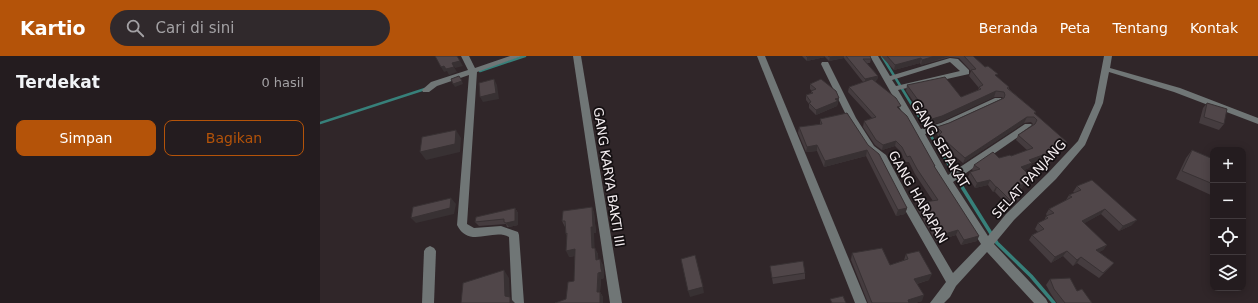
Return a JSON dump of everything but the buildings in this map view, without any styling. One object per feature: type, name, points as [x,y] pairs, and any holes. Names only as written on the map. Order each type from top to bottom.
[{"type":"street","points":[[465,56],[473,72],[462,225],[465,229],[476,234],[508,231],[514,235],[518,303]]},
{"type":"street","points":[[426,90],[434,84],[518,56]]},
{"type":"street","name":"GANG KARYA BAKTI III","points":[[577,56],[616,303]]},
{"type":"street","points":[[761,56],[861,303]]},
{"type":"street","name":"GANG SEPAKAT","points":[[874,56],[899,87],[989,243],[1042,303]]},
{"type":"street","name":"SELAT PANJANG","points":[[936,303],[946,293],[952,282],[998,233],[1010,217],[1052,176],[1082,143],[1099,104],[1108,56]]},
{"type":"street","points":[[892,77],[950,60],[955,61],[966,72],[899,87]]},
{"type":"street","name":"GANG HARAPAN","points":[[824,64],[856,125],[871,148],[884,157],[905,200],[952,282]]},
{"type":"street","points":[[1106,69],[1177,90],[1258,121]]},
{"type":"street","points":[[925,132],[998,100]]},
{"type":"street","points":[[952,178],[973,162],[990,153],[1028,126]]},
{"type":"street","points":[[428,303],[430,251]]},
{"type":"waterway","points":[[480,71],[525,56]]},
{"type":"waterway","points":[[882,56],[950,167]]},
{"type":"waterway","points":[[320,123],[425,89]]},
{"type":"waterway","points":[[949,166],[997,243],[1031,276],[1054,303]]}]
